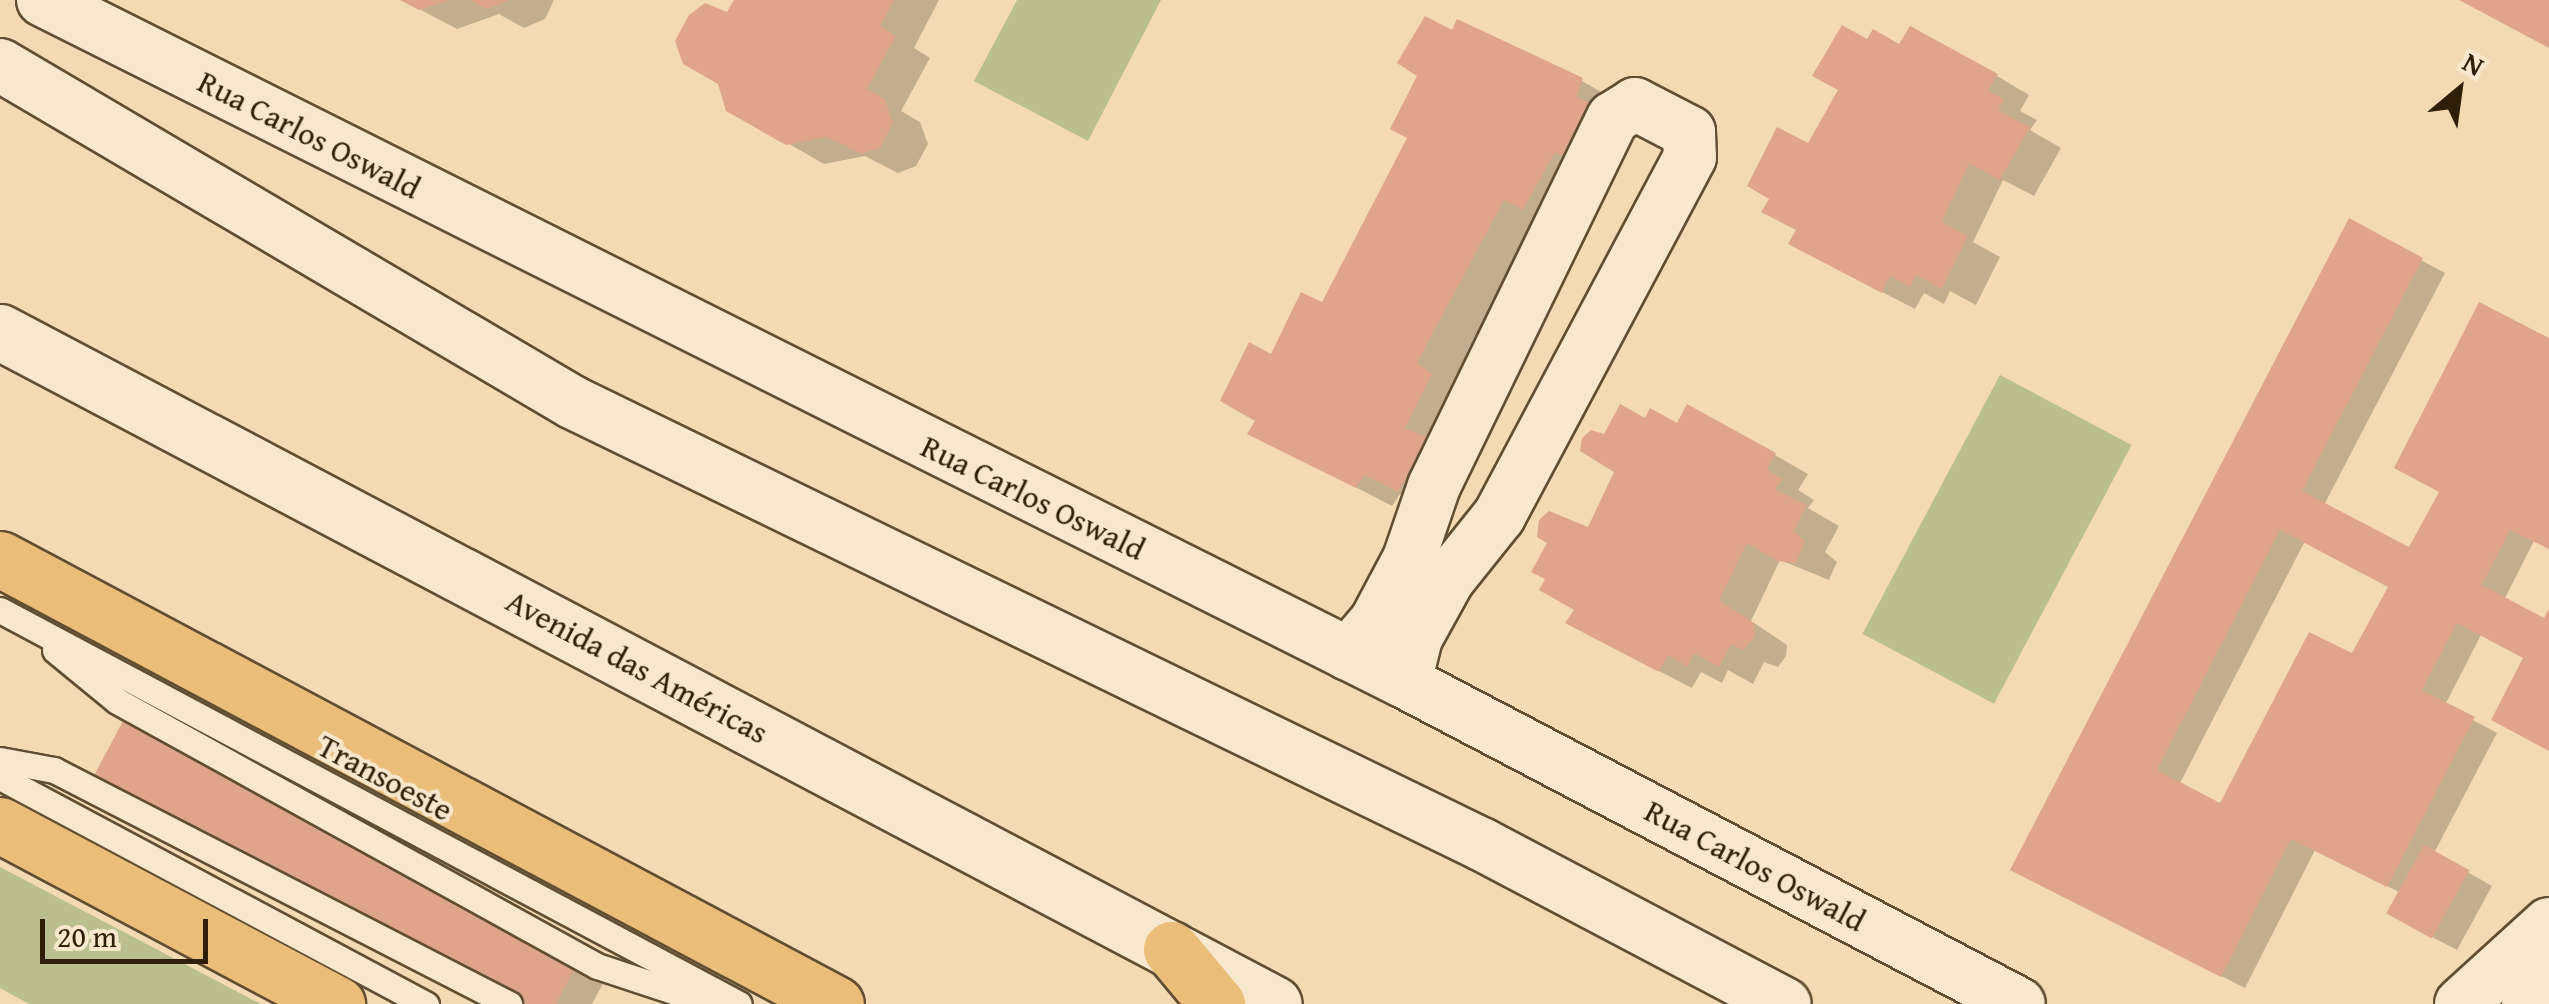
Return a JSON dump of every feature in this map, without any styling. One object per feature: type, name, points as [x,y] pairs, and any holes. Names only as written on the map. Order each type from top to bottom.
[{"type":"highway","points":[[0,559],[836,1004]]},
{"type":"highway","points":[[0,825],[338,1004]]},
{"type":"highway","points":[[1171,949],[1217,1004]]},
{"type":"main road","name":"Avenida das Américas","points":[[0,332],[1274,1004]]},
{"type":"main road","points":[[2530,1004],[2549,975]]},
{"type":"street","name":"Rua Carlos Oswald","points":[[43,0],[1405,682],[2019,1004]]},
{"type":"street","points":[[0,65],[572,402],[1483,845],[1785,1004]]},
{"type":"street","points":[[1348,654],[1376,622],[1409,559],[1434,486],[1612,118],[1635,104],[1689,132],[1690,156],[1499,516],[1448,580],[1416,638],[1405,682]]},
{"type":"street","points":[[2461,1004],[2549,924]]},
{"type":"lane","name":"Transoeste","points":[[0,610],[739,1004]]},
{"type":"lane","points":[[25,624],[117,701],[168,730],[596,966],[712,1004]]},
{"type":"lane","points":[[0,760],[54,770],[510,1004]]},
{"type":"lane","points":[[0,777],[426,1004]]},
{"type":"green space","points":[[1017,0],[1161,0],[1088,141],[974,81]]},
{"type":"green space","points":[[2000,375],[2132,445],[1994,704],[1862,634]]},
{"type":"green space","points":[[0,867],[261,1004],[29,1004],[0,988]]},
{"type":"building","points":[[400,0],[447,0],[447,1],[419,10]]},
{"type":"building","points":[[470,0],[509,0],[487,9]]},
{"type":"building","points":[[734,0],[894,0],[880,26],[896,36],[867,89],[885,99],[893,123],[881,147],[861,154],[827,137],[786,145],[726,111],[718,84],[683,64],[675,41],[689,15],[705,3],[727,12]]},
{"type":"building","points":[[2459,0],[2549,0],[2549,48]]},
{"type":"building","points":[[1425,16],[1452,30],[1457,19],[1583,78],[1577,96],[1597,108],[1575,162],[1555,152],[1523,210],[1504,200],[1417,363],[1432,374],[1405,428],[1430,438],[1398,492],[1364,475],[1356,488],[1247,434],[1255,421],[1220,401],[1249,342],[1271,354],[1301,292],[1322,302],[1407,138],[1390,129],[1417,76],[1397,63]]},
{"type":"building","points":[[1842,25],[1867,39],[1873,29],[1899,44],[1910,26],[1998,74],[1988,91],[2005,99],[1998,110],[2030,127],[2000,180],[1969,163],[1942,222],[1968,236],[1942,289],[1916,275],[1910,287],[1890,276],[1882,293],[1788,244],[1796,230],[1761,212],[1769,199],[1747,186],[1777,127],[1808,143],[1838,90],[1812,76]]},
{"type":"building","points":[[2349,218],[2423,258],[2302,491],[2409,547],[2439,492],[2394,468],[2479,302],[2549,338],[2549,549],[2510,530],[2482,585],[2544,618],[2549,609],[2549,751],[2491,720],[2523,658],[2457,623],[2422,690],[2475,717],[2387,887],[2291,839],[2221,977],[2010,870]],"holes":[[[2280,530],[2388,587],[2352,653],[2309,632],[2220,803],[2157,770]]]},
{"type":"building","points":[[1620,404],[1645,418],[1650,408],[1677,423],[1687,404],[1776,453],[1767,470],[1783,479],[1775,489],[1807,505],[1794,531],[1805,541],[1796,563],[1777,561],[1747,543],[1719,600],[1755,624],[1754,637],[1744,650],[1731,645],[1719,667],[1694,653],[1688,667],[1668,655],[1659,672],[1565,623],[1574,610],[1539,590],[1545,579],[1531,572],[1547,543],[1537,537],[1539,520],[1549,511],[1588,527],[1614,472],[1580,451],[1582,438],[1591,430],[1604,434]]},
{"type":"building","points":[[131,706],[585,949],[556,1004],[510,1004],[90,783]]},
{"type":"building","points":[[2424,845],[2469,870],[2432,938],[2386,913]]}]
